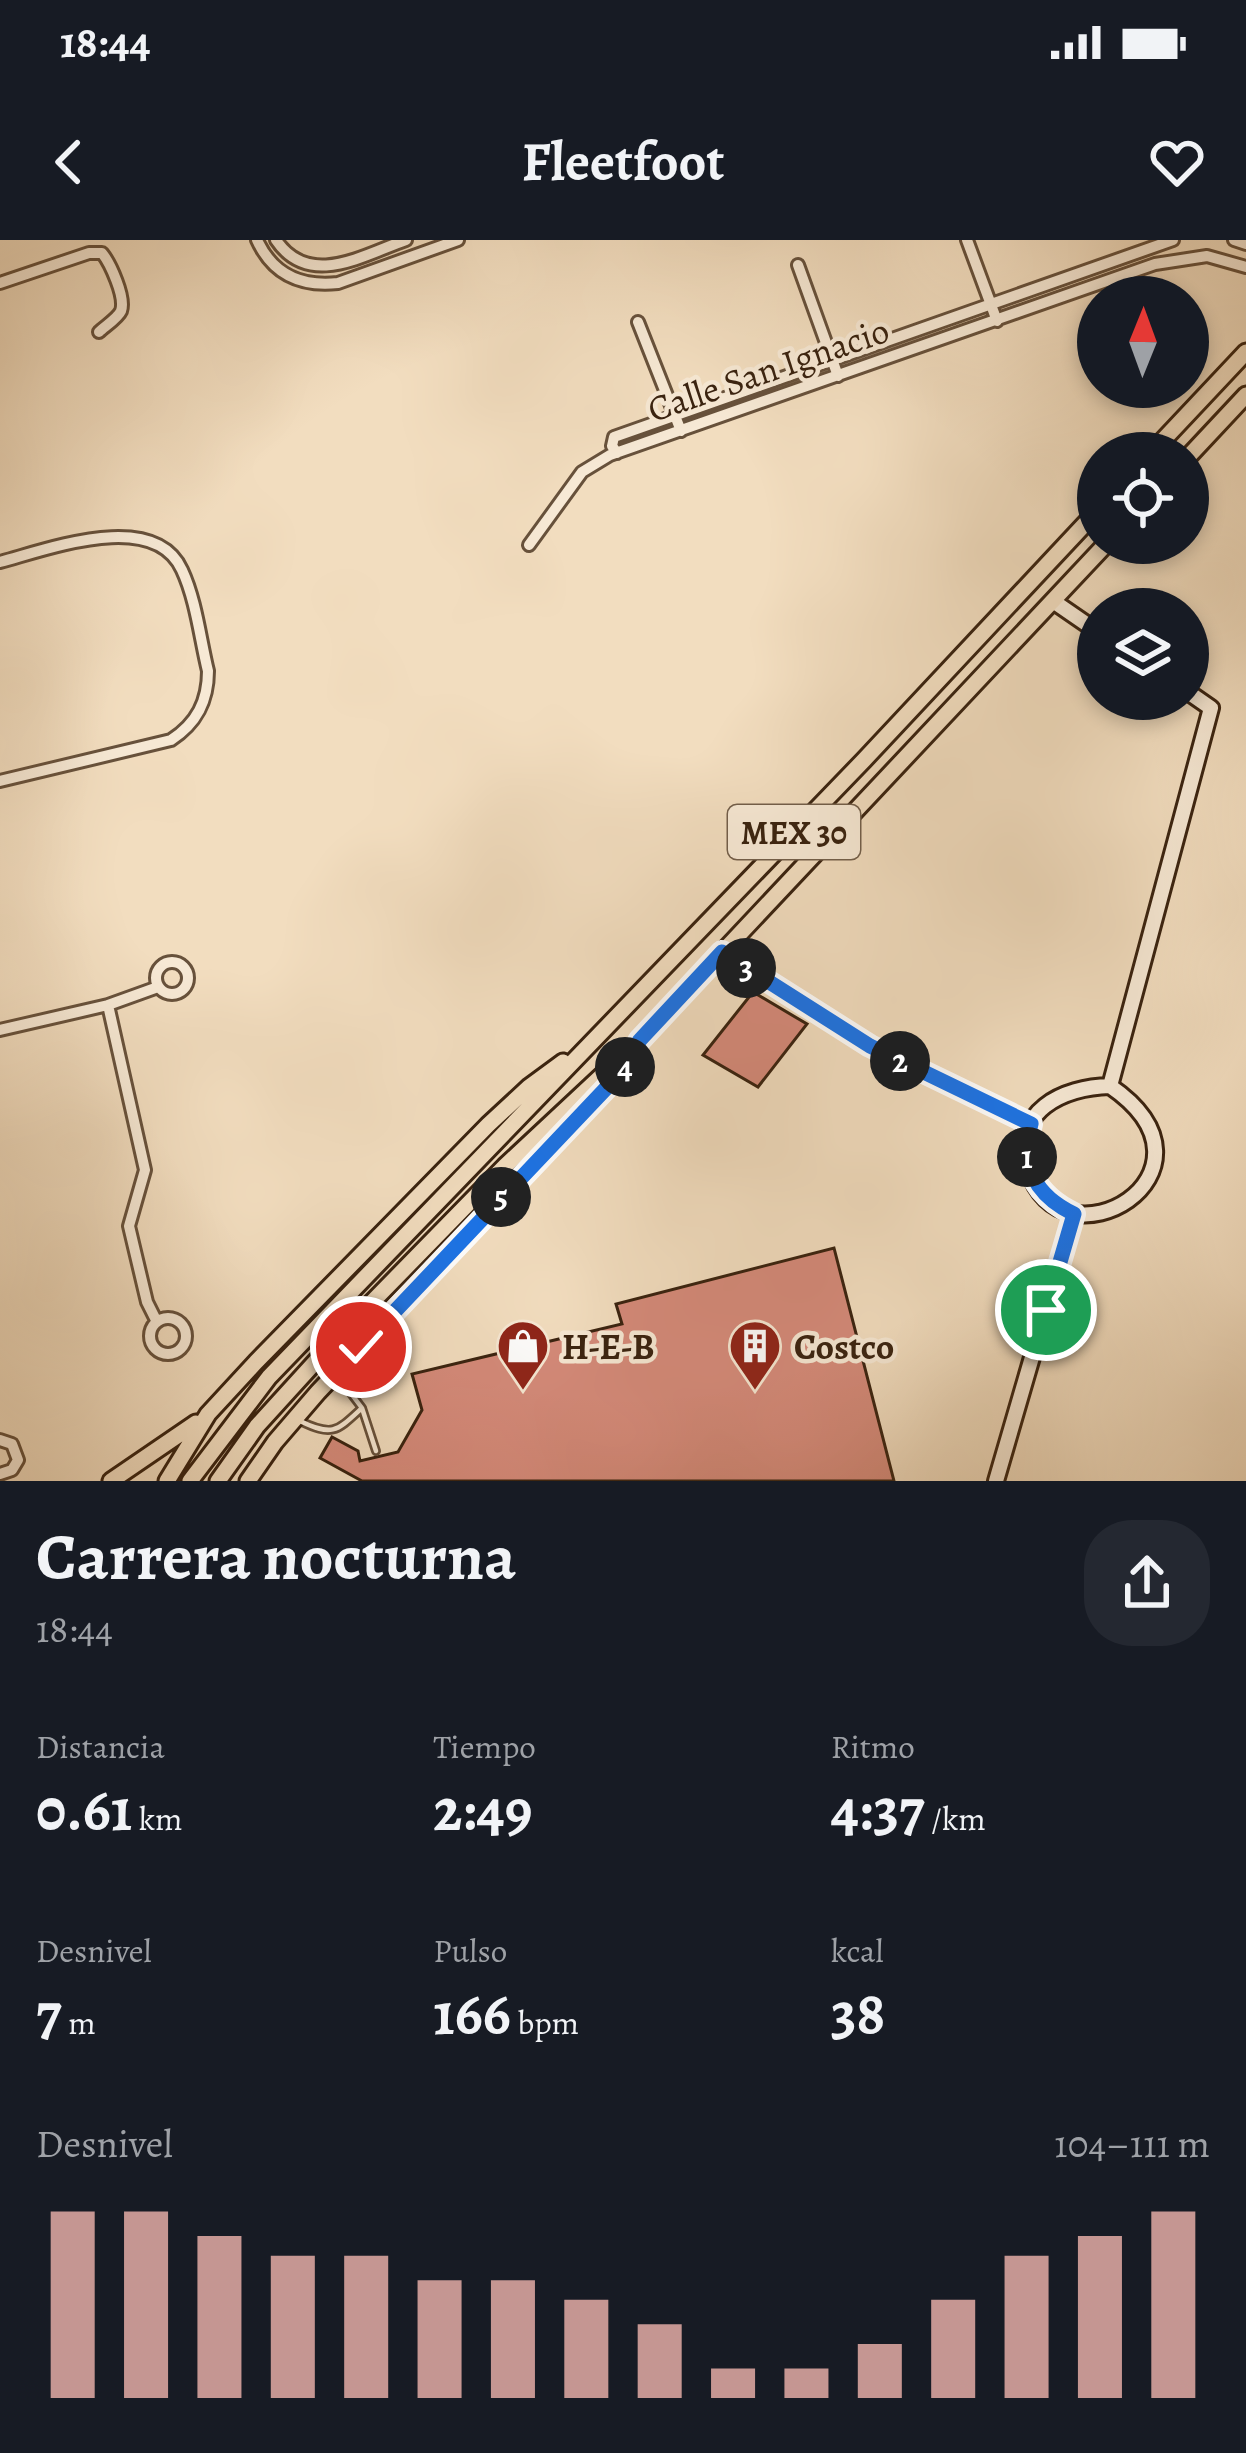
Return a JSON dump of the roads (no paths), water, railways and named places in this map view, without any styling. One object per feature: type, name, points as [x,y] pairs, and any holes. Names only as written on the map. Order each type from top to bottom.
[{"type":"main road","points":[[1171,432],[1246,352]]},
{"type":"main road","points":[[1209,435],[1246,395]]},
{"type":"main road","name":"MEX 30","points":[[190,1481],[269,1377],[1077,532]]},
{"type":"main road","name":"MEX 30","points":[[218,1481],[293,1385],[505,1166],[640,1040],[1087,564]]},
{"type":"main road","points":[[248,1481],[336,1374],[612,1082],[640,1040]]},
{"type":"main road","points":[[111,1481],[208,1414],[488,1125],[529,1087],[586,1048]]},
{"type":"main road","points":[[167,1481],[208,1414]]},
{"type":"street","points":[[257,240],[269,262],[302,283],[338,283],[458,240]]},
{"type":"street","points":[[276,240],[294,259],[307,266],[326,267],[406,240]]},
{"type":"street","points":[[967,240],[997,321]]},
{"type":"street","name":"Calle San Ignacio","points":[[1173,240],[1148,243],[991,304],[614,437],[612,446],[617,453],[1155,264],[1207,256],[1246,267]]},
{"type":"street","points":[[1234,240],[1246,244]]},
{"type":"street","points":[[1148,243],[1155,264]]},
{"type":"street","points":[[0,283],[89,253],[101,254],[108,261],[122,305],[98,332]]},
{"type":"street","points":[[356,258],[363,274]]},
{"type":"street","points":[[798,265],[838,376]]},
{"type":"street","points":[[638,322],[681,431]]},
{"type":"street","points":[[529,545],[582,472],[617,453]]},
{"type":"street","points":[[0,562],[109,537],[136,536],[159,544],[176,557],[184,574],[208,686],[193,721],[171,740],[0,781]]},
{"type":"street","points":[[1052,601],[1077,618]]},
{"type":"street","points":[[1110,1086],[1208,720]]},
{"type":"street","points":[[722,952],[870,1046],[1031,1124]]},
{"type":"street","points":[[0,1030],[108,1005],[158,987]]},
{"type":"street","points":[[108,1005],[145,1170],[131,1210],[132,1244],[157,1322]]},
{"type":"street","points":[[1110,1086],[1139,1108],[1150,1125],[1154,1165],[1146,1184],[1116,1210],[1074,1214],[1037,1188],[1025,1146],[1031,1124],[1062,1093],[1110,1086]]},
{"type":"street","points":[[996,1481],[1074,1214]]},
{"type":"street","points":[[0,1440],[12,1444],[18,1460],[12,1470],[0,1474]]},
{"type":"lane","points":[[336,1374],[362,1408],[376,1450]]},
{"type":"lane","points":[[295,1419],[327,1432],[340,1428],[362,1408]]},
{"type":"place","name":"H-E-B","points":[[523,1392]]},
{"type":"place","name":"Costco","points":[[755,1392]]}]
